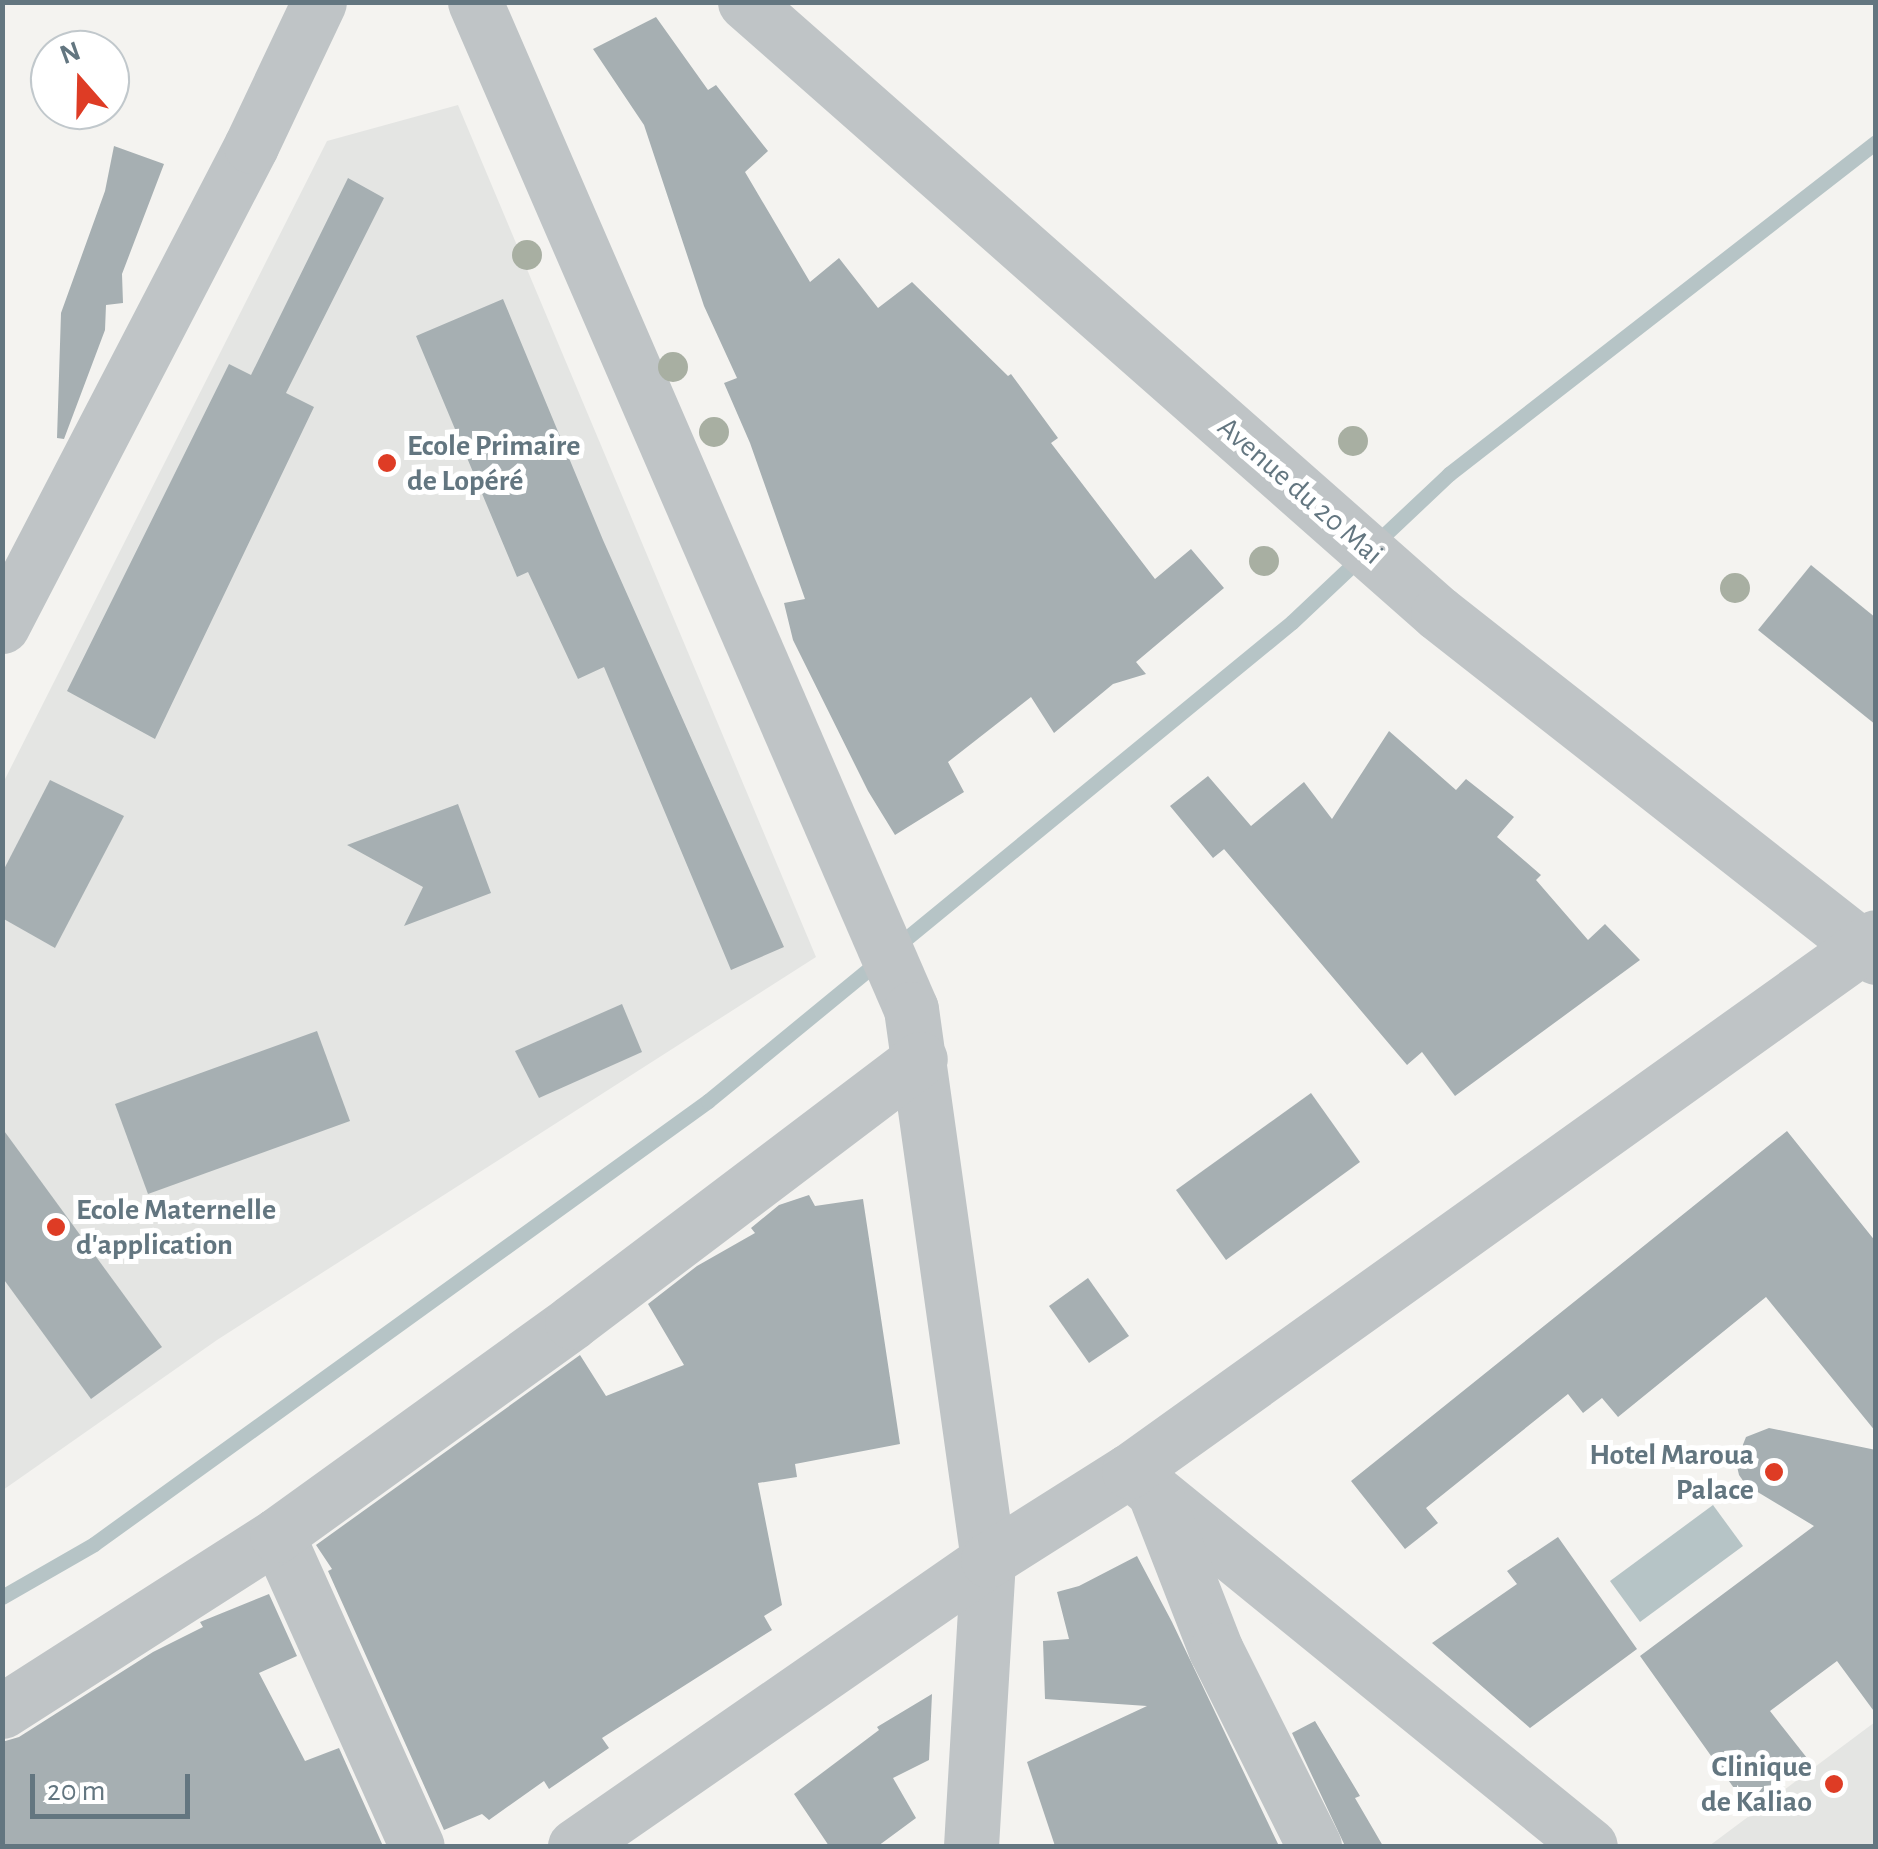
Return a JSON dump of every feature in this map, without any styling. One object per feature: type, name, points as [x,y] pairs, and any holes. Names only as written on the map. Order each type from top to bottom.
[{"type":"street","points":[[2,626],[242,163],[320,2]]},
{"type":"street","points":[[475,2],[872,910],[916,1034],[988,1560],[971,1846]]},
{"type":"street","name":"Avenue du 20 Mai","points":[[744,2],[1438,613],[1871,947]]},
{"type":"street","points":[[575,1846],[988,1560],[1143,1483],[1871,947]]},
{"type":"street","points":[[2,1711],[277,1535],[572,1322],[916,1034]]},
{"type":"street","points":[[1143,1483],[1216,1650],[1314,1846]]},
{"type":"street","points":[[1143,1483],[1590,1846]]},
{"type":"street","points":[[277,1535],[418,1846]]},
{"type":"shaded area","name":"Ecole Primaire de Lopéré","points":[[458,105],[816,957],[217,1340],[3,1490],[2,785],[327,141]]},
{"type":"shaded area","points":[[1713,1505],[1743,1546],[1640,1622],[1610,1581]]},
{"type":"shaded area","name":"Clinique de Kaliao","points":[[1875,1722],[1875,1846],[1709,1846]]},
{"type":"building","points":[[656,17],[708,90],[716,85],[768,151],[745,172],[810,282],[839,258],[878,308],[912,282],[1008,376],[1011,374],[1058,438],[1051,443],[1155,579],[1191,549],[1224,588],[1136,662],[1146,674],[1113,684],[1054,733],[1031,697],[948,762],[964,792],[895,835],[868,791],[793,640],[784,603],[805,599],[750,443],[724,383],[737,378],[704,306],[644,125],[593,49]]},
{"type":"building","points":[[114,146],[164,164],[122,274],[123,303],[106,305],[105,330],[64,439],[57,438],[61,313],[105,191]]},
{"type":"building","points":[[348,178],[384,198],[286,393],[314,407],[155,739],[67,691],[229,364],[251,375]]},
{"type":"building","points":[[503,299],[603,540],[784,947],[731,970],[604,667],[578,679],[528,572],[517,577],[416,336]]},
{"type":"building","points":[[1811,565],[1876,618],[1876,725],[1758,630]]},
{"type":"building","points":[[1389,731],[1456,790],[1466,779],[1514,817],[1497,837],[1541,875],[1536,880],[1588,940],[1605,924],[1640,960],[1455,1096],[1422,1052],[1407,1065],[1224,849],[1213,858],[1170,806],[1208,776],[1251,826],[1304,782],[1332,819]]},
{"type":"building","points":[[50,780],[124,816],[55,948],[2,918],[2,873]]},
{"type":"building","points":[[458,804],[491,893],[404,926],[423,887],[347,845]]},
{"type":"building","points":[[622,1004],[642,1052],[539,1098],[515,1051]]},
{"type":"building","points":[[317,1031],[350,1121],[148,1194],[115,1104]]},
{"type":"building","points":[[1311,1093],[1360,1162],[1226,1260],[1176,1190]]},
{"type":"building","points":[[2,1128],[162,1347],[91,1399],[2,1277]]},
{"type":"building","points":[[1787,1131],[1876,1242],[1876,1432],[1766,1297],[1618,1417],[1602,1398],[1583,1413],[1568,1394],[1426,1508],[1438,1523],[1405,1549],[1351,1481]]},
{"type":"building","points":[[809,1195],[815,1206],[863,1199],[900,1444],[795,1464],[797,1477],[758,1483],[782,1605],[764,1616],[772,1630],[602,1738],[609,1748],[549,1789],[544,1781],[489,1820],[482,1814],[444,1830],[328,1571],[332,1569],[316,1545],[580,1355],[606,1396],[684,1365],[648,1304],[697,1266],[755,1233],[751,1228],[779,1205]]},
{"type":"building","points":[[1088,1278],[1129,1336],[1089,1363],[1049,1306]]},
{"type":"building","points":[[1769,1428],[1876,1450],[1876,1714],[1837,1661],[1770,1711],[1807,1758],[1746,1805],[1640,1656],[1814,1526],[1746,1485],[1739,1475],[1736,1462],[1746,1437]]},
{"type":"building","points":[[1558,1537],[1637,1649],[1530,1728],[1432,1643],[1517,1584],[1507,1571]]},
{"type":"building","points":[[1137,1556],[1279,1846],[1055,1846],[1027,1762],[1147,1706],[1045,1699],[1043,1641],[1069,1639],[1057,1592],[1079,1586]]},
{"type":"building","points":[[269,1594],[297,1656],[259,1673],[305,1761],[339,1748],[383,1846],[2,1846],[2,1742],[19,1737],[153,1652],[203,1627],[200,1622]]},
{"type":"building","points":[[932,1694],[929,1760],[893,1778],[916,1818],[878,1846],[829,1846],[794,1794],[879,1730],[877,1727]]},
{"type":"building","points":[[1315,1721],[1360,1796],[1355,1798],[1383,1846],[1345,1846],[1292,1733]]},
{"type":"waterway","points":[[2,1597],[94,1544],[708,1101],[1292,622],[1449,474],[1876,142]]},
{"type":"place","name":"Ecole Primaire de Lopéré","points":[[387,463]]},
{"type":"place","name":"Ecole Maternelle d'application","points":[[56,1227]]},
{"type":"place","name":"Hotel Maroua Palace","points":[[1774,1472]]},
{"type":"place","name":"Clinique de Kaliao","points":[[1834,1784]]}]
